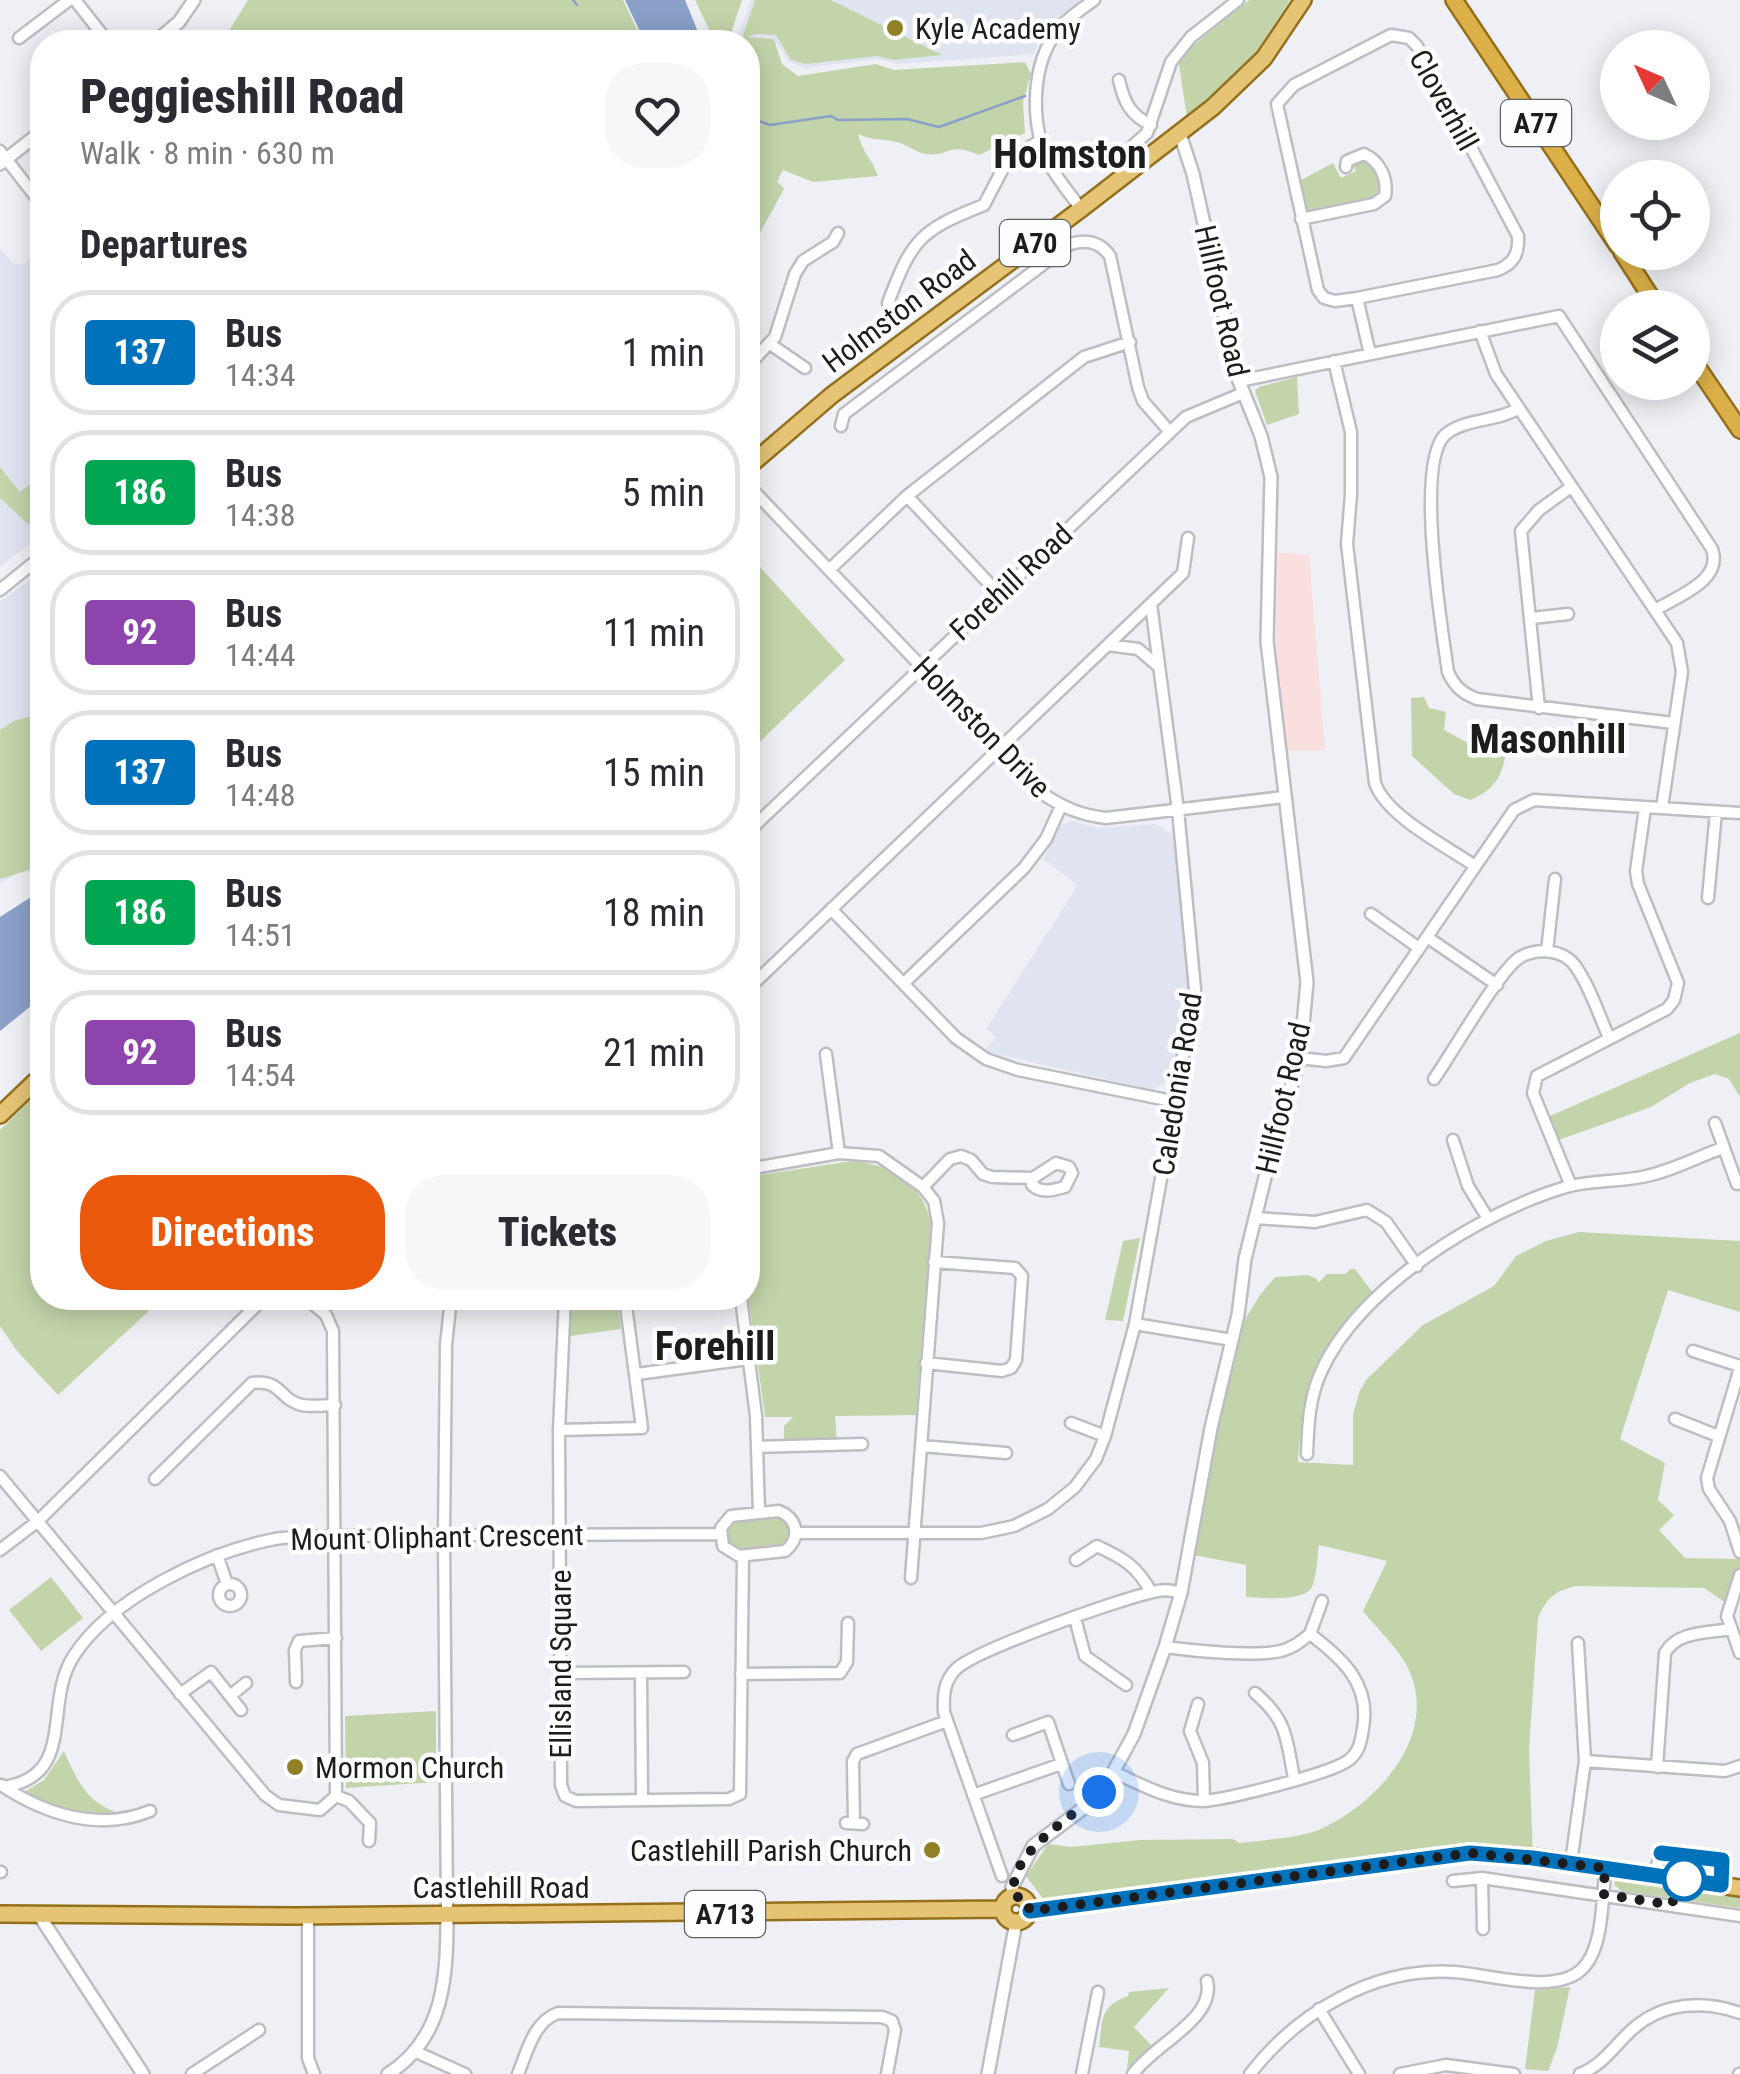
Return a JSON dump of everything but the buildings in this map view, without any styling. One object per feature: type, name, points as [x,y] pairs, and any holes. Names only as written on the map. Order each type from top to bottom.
[{"type":"highway","name":"A77","points":[[1454,0],[1600,219]]},
{"type":"highway","points":[[1710,386],[1740,430]]},
{"type":"main road","name":"Holmston Road","points":[[760,457],[832,394],[1180,134],[1244,80],[1264,58],[1303,0]]},
{"type":"main road","points":[[0,1116],[30,1087]]},
{"type":"main road","points":[[1030,1911],[1470,1853],[1571,1863],[1740,1888]]},
{"type":"main road","points":[[1014,1896],[1026,1899],[1030,1911],[1026,1918],[1016,1922],[1007,1918],[1003,1909],[1007,1899],[1014,1896]]},
{"type":"main road","name":"Castlehill Road","points":[[0,1914],[308,1916],[1003,1909]]},
{"type":"street","points":[[18,38],[72,0],[98,30]]},
{"type":"street","points":[[169,30],[194,0]]},
{"type":"street","points":[[1082,210],[1051,167],[1041,140],[1036,94],[1048,48],[1058,30],[1094,0]]},
{"type":"street","points":[[1118,160],[1147,133],[1171,62],[1191,36],[1238,0]]},
{"type":"street","name":"Cloverhill","points":[[1391,36],[1410,38],[1518,236],[1518,248],[1515,259],[1498,270],[1358,298],[1324,298],[1315,282],[1277,113],[1281,96],[1294,85],[1380,40],[1391,36]]},
{"type":"street","points":[[1119,80],[1124,102],[1139,119],[1151,125]]},
{"type":"street","name":"Hillfoot Road","points":[[1014,1896],[1012,1887],[1033,1846],[1085,1806],[1114,1772],[1134,1734],[1165,1647],[1181,1593],[1255,1218],[1270,1153],[1300,1058],[1307,982],[1267,641],[1272,494],[1264,448],[1241,387],[1193,174],[1180,134]]},
{"type":"street","points":[[30,139],[2,158],[30,191]]},
{"type":"street","points":[[888,304],[901,270],[926,233],[936,224],[984,205],[1007,161],[1041,140]]},
{"type":"street","points":[[1301,219],[1374,204],[1385,196],[1387,185],[1377,162],[1370,156],[1354,157],[1346,166]]},
{"type":"street","points":[[760,354],[770,344],[784,316],[795,274],[804,262],[833,242],[838,233]]},
{"type":"street","name":"Holmston Road","points":[[841,426],[844,414],[1070,244],[1100,245],[1110,256],[1130,342]]},
{"type":"street","points":[[1358,298],[1370,354]]},
{"type":"street","name":"Forehill Road","points":[[760,821],[1170,432],[1241,387],[1334,361],[1559,316],[1716,560],[1706,579],[1657,610]]},
{"type":"street","points":[[934,319],[947,336]]},
{"type":"street","points":[[1480,331],[1489,362],[1657,610],[1682,655],[1662,808]]},
{"type":"street","points":[[829,570],[907,496],[1084,358],[1130,342],[1143,402],[1170,432]]},
{"type":"street","points":[[770,344],[805,368]]},
{"type":"street","points":[[1334,361],[1351,432],[1347,544],[1375,783],[1379,796],[1396,812],[1475,866]]},
{"type":"street","points":[[1519,408],[1505,417],[1455,429],[1436,448],[1433,566],[1448,672],[1463,693],[1477,699],[1674,723]]},
{"type":"street","points":[[1540,708],[1521,531],[1539,510],[1571,487]]},
{"type":"street","points":[[907,496],[999,594]]},
{"type":"street","name":"Holmston Drive","points":[[760,498],[1043,794],[1062,806],[1082,815],[1106,818],[1284,797]]},
{"type":"street","points":[[760,977],[1183,573],[1188,538]]},
{"type":"street","points":[[0,590],[30,566]]},
{"type":"street","name":"Caledonia Road","points":[[796,1534],[981,1533],[1014,1526],[1048,1509],[1075,1488],[1096,1459],[1105,1436],[1135,1324],[1195,989],[1178,810],[1151,604]]},
{"type":"street","points":[[1532,618],[1568,614]]},
{"type":"street","points":[[1108,645],[1144,652],[1159,667]]},
{"type":"street","points":[[1300,1058],[1344,1058],[1514,810],[1534,800],[1740,814]]},
{"type":"street","points":[[904,983],[1024,868],[1046,840],[1062,806]]},
{"type":"street","points":[[1571,1186],[1533,1085],[1544,1071],[1667,1009],[1678,983],[1638,884],[1636,870],[1645,808]]},
{"type":"street","points":[[1708,898],[1716,812]]},
{"type":"street","points":[[1547,952],[1555,878]]},
{"type":"street","points":[[831,909],[956,1038],[986,1059],[1018,1070],[1177,1102]]},
{"type":"street","points":[[1371,914],[1419,948]]},
{"type":"street","points":[[1427,936],[1498,984]]},
{"type":"street","points":[[1434,1080],[1498,984],[1522,956],[1558,954],[1576,966],[1609,1038]]},
{"type":"street","points":[[826,1054],[839,1153]]},
{"type":"street","points":[[1715,1123],[1737,1184]]},
{"type":"street","points":[[1453,1140],[1468,1186],[1487,1217]]},
{"type":"street","points":[[1307,1454],[1313,1395],[1330,1353],[1368,1305],[1417,1266],[1487,1217],[1571,1186],[1645,1176],[1722,1148]]},
{"type":"street","points":[[760,1167],[839,1153],[879,1156],[922,1187],[937,1210],[911,1578]]},
{"type":"street","points":[[922,1187],[950,1159],[961,1156],[992,1177],[1032,1178]]},
{"type":"street","points":[[1255,1218],[1315,1222],[1368,1210],[1386,1222],[1417,1266]]},
{"type":"street","points":[[926,1363],[1002,1371],[1011,1368],[1016,1360],[1022,1276],[1015,1268],[934,1262]]},
{"type":"street","points":[[0,1550],[38,1521],[252,1310]]},
{"type":"street","points":[[0,1476],[252,1782],[279,1805],[320,1810],[328,1806],[336,1796],[335,1405],[333,1331],[320,1310]]},
{"type":"street","points":[[388,2074],[428,2033],[445,1988],[444,1536],[450,1310]]},
{"type":"street","name":"Ellisland Square","points":[[564,1310],[559,1430],[561,1784],[565,1796],[576,1801],[729,1799],[740,1794],[743,1556]]},
{"type":"street","points":[[559,1430],[642,1428],[627,1310]]},
{"type":"street","points":[[742,1310],[757,1447],[759,1512]]},
{"type":"street","points":[[1135,1324],[1232,1340]]},
{"type":"street","points":[[1692,1351],[1740,1367],[1735,1403],[1718,1436],[1706,1478],[1709,1489],[1735,1519],[1740,1552]]},
{"type":"street","points":[[637,1374],[748,1359]]},
{"type":"street","points":[[155,1479],[252,1383],[266,1381],[276,1385],[302,1405],[335,1405]]},
{"type":"street","points":[[1674,1419],[1718,1436]]},
{"type":"street","points":[[1071,1422],[1105,1436]]},
{"type":"street","points":[[757,1447],[862,1444]]},
{"type":"street","points":[[922,1446],[1006,1453]]},
{"type":"street","points":[[779,1511],[788,1515],[796,1534],[790,1548],[780,1553],[743,1556],[725,1549],[720,1534],[723,1523],[732,1516],[779,1511]]},
{"type":"street","name":"Mount Oliphant Crescent","points":[[2,1786],[20,1784],[46,1763],[54,1749],[58,1695],[65,1675],[85,1643],[114,1615],[162,1582],[217,1555],[276,1539],[336,1536],[720,1534]]},
{"type":"street","points":[[1076,1560],[1097,1546],[1126,1559],[1139,1570],[1151,1592]]},
{"type":"street","points":[[217,1555],[226,1584]]},
{"type":"street","points":[[1740,1576],[1727,1616],[1740,1653]]},
{"type":"street","points":[[1002,1876],[947,1721],[943,1694],[956,1670],[978,1656],[1075,1618],[1151,1592],[1181,1593]]},
{"type":"street","points":[[1165,1647],[1278,1652],[1310,1634],[1322,1601]]},
{"type":"street","points":[[1075,1618],[1085,1656],[1109,1679],[1126,1685]]},
{"type":"street","points":[[741,1674],[840,1672],[846,1662],[848,1623]]},
{"type":"street","points":[[1657,1767],[1665,1653],[1670,1643],[1679,1638],[1731,1630]]},
{"type":"street","points":[[1114,1772],[1159,1794],[1184,1801],[1204,1800],[1348,1761],[1358,1750],[1365,1718],[1364,1694],[1350,1668],[1310,1634]]},
{"type":"street","points":[[296,1682],[295,1650],[299,1641],[336,1638]]},
{"type":"street","points":[[1571,1863],[1585,1761],[1578,1643]]},
{"type":"street","points":[[180,1694],[211,1672],[242,1710]]},
{"type":"street","points":[[560,1673],[684,1672]]},
{"type":"street","points":[[641,1674],[642,1800]]},
{"type":"street","points":[[230,1696],[246,1682]]},
{"type":"street","points":[[1255,1692],[1271,1715],[1282,1723],[1294,1778]]},
{"type":"street","points":[[1198,1704],[1190,1731],[1201,1745],[1204,1800]]},
{"type":"street","points":[[854,1823],[853,1761],[857,1754],[947,1721]]},
{"type":"street","points":[[1013,1736],[1048,1722],[1069,1784]]},
{"type":"street","points":[[1585,1761],[1726,1772],[1740,1766]]},
{"type":"street","points":[[973,1794],[1061,1764]]},
{"type":"street","points":[[2,1786],[34,1806],[82,1819],[112,1820],[150,1811]]},
{"type":"street","points":[[336,1796],[349,1801],[370,1823],[368,1841]]},
{"type":"street","points":[[1654,1874],[1661,1853],[1722,1860],[1721,1885]]},
{"type":"street","points":[[1250,2074],[1279,2041],[1319,2009],[1363,1987],[1420,1973],[1454,1972],[1545,1983],[1566,1980],[1592,1956],[1606,1868]]},
{"type":"street","points":[[1482,1878],[1483,1929]]},
{"type":"street","points":[[1453,1881],[1482,1878],[1740,1916]]},
{"type":"street","points":[[39,1915],[143,2074]]},
{"type":"street","points":[[308,1916],[308,2058],[314,2074]]},
{"type":"street","points":[[988,2074],[1016,1922]]},
{"type":"street","points":[[1132,2074],[1154,2049],[1189,2025],[1204,2007],[1210,1993],[1208,1981]]},
{"type":"street","points":[[1082,2074],[1098,1992]]},
{"type":"street","points":[[1580,2074],[1602,2062],[1634,2028],[1663,2011],[1696,2004],[1740,2013]]},
{"type":"street","points":[[1319,2009],[1359,2074]]},
{"type":"street","points":[[518,2074],[537,2030],[546,2017],[558,2013],[882,2017],[892,2020],[895,2030],[887,2074]]},
{"type":"street","points":[[192,2074],[259,2030]]},
{"type":"street","points":[[414,2051],[464,2074]]},
{"type":"street","points":[[1400,2074],[1446,2065],[1514,2074]]},
{"type":"shaded area","name":"Kyle Academy","points":[[751,0],[1080,0],[1056,19],[1039,40],[1034,54],[900,64],[876,59],[805,68],[789,62],[774,39],[760,38],[760,30],[740,30]]},
{"type":"shaded area","points":[[0,249],[15,264],[24,264],[30,258],[30,543],[0,567]]},
{"type":"shaded area","points":[[1278,553],[1309,555],[1325,750],[1286,751],[1275,670]]},
{"type":"shaded area","points":[[30,580],[30,863],[0,884],[0,601]]},
{"type":"shaded area","points":[[1074,821],[1097,828],[1156,824],[1174,836],[1189,989],[1172,1077],[1153,1090],[984,1051],[996,1037],[986,1029],[1078,885],[1043,859],[1061,824]]},
{"type":"green space","points":[[248,0],[623,0],[637,30],[229,30]]},
{"type":"green space","points":[[695,0],[742,0],[732,30],[709,30]]},
{"type":"green space","points":[[755,0],[831,0],[942,55],[893,60],[877,56],[806,64],[791,60],[776,35],[745,30]]},
{"type":"green space","points":[[1249,0],[1290,0],[1249,63],[1187,118],[1178,58]]},
{"type":"green space","points":[[760,38],[774,39],[782,64],[798,76],[876,64],[894,70],[1025,62],[1031,74],[1023,102],[1025,133],[979,155],[960,149],[926,154],[900,143],[858,134],[878,176],[813,182],[783,170],[777,182],[784,188],[760,233]]},
{"type":"green space","points":[[1370,161],[1382,183],[1375,198],[1319,210],[1305,207],[1299,181],[1333,163],[1341,178],[1356,171],[1352,163]]},
{"type":"green space","points":[[1297,377],[1299,414],[1267,425],[1255,391]]},
{"type":"green space","points":[[0,467],[20,492],[30,484],[30,524],[0,498]]},
{"type":"green space","points":[[760,567],[845,660],[760,741]]},
{"type":"green space","points":[[1424,697],[1429,708],[1446,712],[1444,730],[1468,743],[1491,747],[1495,740],[1508,741],[1498,777],[1488,790],[1470,800],[1454,794],[1412,756],[1411,698]]},
{"type":"green space","points":[[30,716],[30,870],[0,879],[0,730]]},
{"type":"green space","points":[[1740,1033],[1740,1097],[1729,1079],[1715,1074],[1690,1083],[1651,1107],[1553,1142],[1543,1119]]},
{"type":"green space","points":[[30,1101],[30,1310],[150,1310],[58,1395],[0,1326],[0,1130]]},
{"type":"green space","points":[[852,1161],[892,1172],[921,1197],[931,1223],[916,1415],[835,1416],[837,1442],[784,1440],[784,1426],[793,1417],[765,1417],[750,1310],[760,1310],[760,1175]]},
{"type":"green space","points":[[1579,1232],[1740,1241],[1740,1312],[1668,1290],[1620,1439],[1665,1463],[1658,1500],[1674,1515],[1659,1530],[1685,1558],[1740,1559],[1740,1571],[1726,1603],[1704,1588],[1576,1586],[1548,1600],[1538,1618],[1529,1750],[1533,1857],[1501,1854],[1044,1900],[1026,1876],[1048,1844],[1071,1847],[1140,1840],[1233,1839],[1239,1843],[1315,1831],[1365,1801],[1399,1762],[1410,1739],[1416,1715],[1415,1691],[1407,1666],[1363,1611],[1387,1561],[1319,1545],[1315,1577],[1308,1592],[1261,1598],[1246,1597],[1246,1565],[1188,1554],[1232,1340],[1260,1295],[1275,1277],[1308,1275],[1318,1283],[1327,1274],[1345,1274],[1351,1269],[1373,1293],[1338,1330],[1316,1369],[1304,1412],[1298,1462],[1353,1465],[1353,1414],[1367,1379],[1423,1325],[1494,1286],[1516,1256],[1546,1241]]},
{"type":"green space","points":[[1140,1238],[1123,1321],[1105,1320],[1123,1241]]},
{"type":"green space","points":[[566,1310],[619,1310],[621,1329],[563,1337]]},
{"type":"green space","points":[[777,1517],[787,1523],[790,1532],[782,1547],[742,1551],[729,1543],[728,1529],[736,1520]]},
{"type":"green space","points":[[51,1577],[83,1618],[41,1651],[9,1610]]},
{"type":"green space","points":[[436,1711],[436,1782],[346,1788],[345,1716]]},
{"type":"green space","points":[[64,1751],[86,1792],[103,1806],[127,1816],[83,1818],[21,1794],[44,1780]]},
{"type":"green space","points":[[1615,1880],[1740,1897],[1740,1908],[1622,1891],[1614,1885]]},
{"type":"green space","points":[[1570,1987],[1548,2071],[1525,2069],[1535,1990]]},
{"type":"green space","points":[[1169,1988],[1134,2027],[1153,2047],[1150,2050],[1127,2069],[1129,2051],[1099,2047],[1102,2021],[1112,2005],[1129,1992]]},
{"type":"water","points":[[625,0],[685,0],[697,30],[639,30]]},
{"type":"water","points":[[30,898],[30,1007],[0,1031],[0,917]]},
{"type":"waterway","points":[[573,0],[577,5]]},
{"type":"waterway","points":[[760,121],[770,125],[831,116],[838,120],[907,119],[939,127],[1025,96]]},
{"type":"bus line","name":"137","points":[[1030,1911],[1470,1853],[1533,1858],[1721,1885],[1722,1860],[1661,1853]]},
{"type":"place","name":"Kyle Academy","points":[[895,28]]},
{"type":"place","name":"Mormon Church","points":[[295,1767]]},
{"type":"place","name":"Castlehill Parish Church","points":[[932,1850]]},
{"type":"district","name":"Holmston","points":[[1070,154]]},
{"type":"district","name":"Masonhill","points":[[1548,739]]},
{"type":"district","name":"Forehill","points":[[715,1346]]},
{"type":"route","points":[[1099,1792],[1033,1846],[1022,1863],[1012,1887],[1014,1896],[1026,1899],[1030,1911],[1470,1853],[1606,1868],[1602,1894],[1671,1905],[1684,1879]]}]
